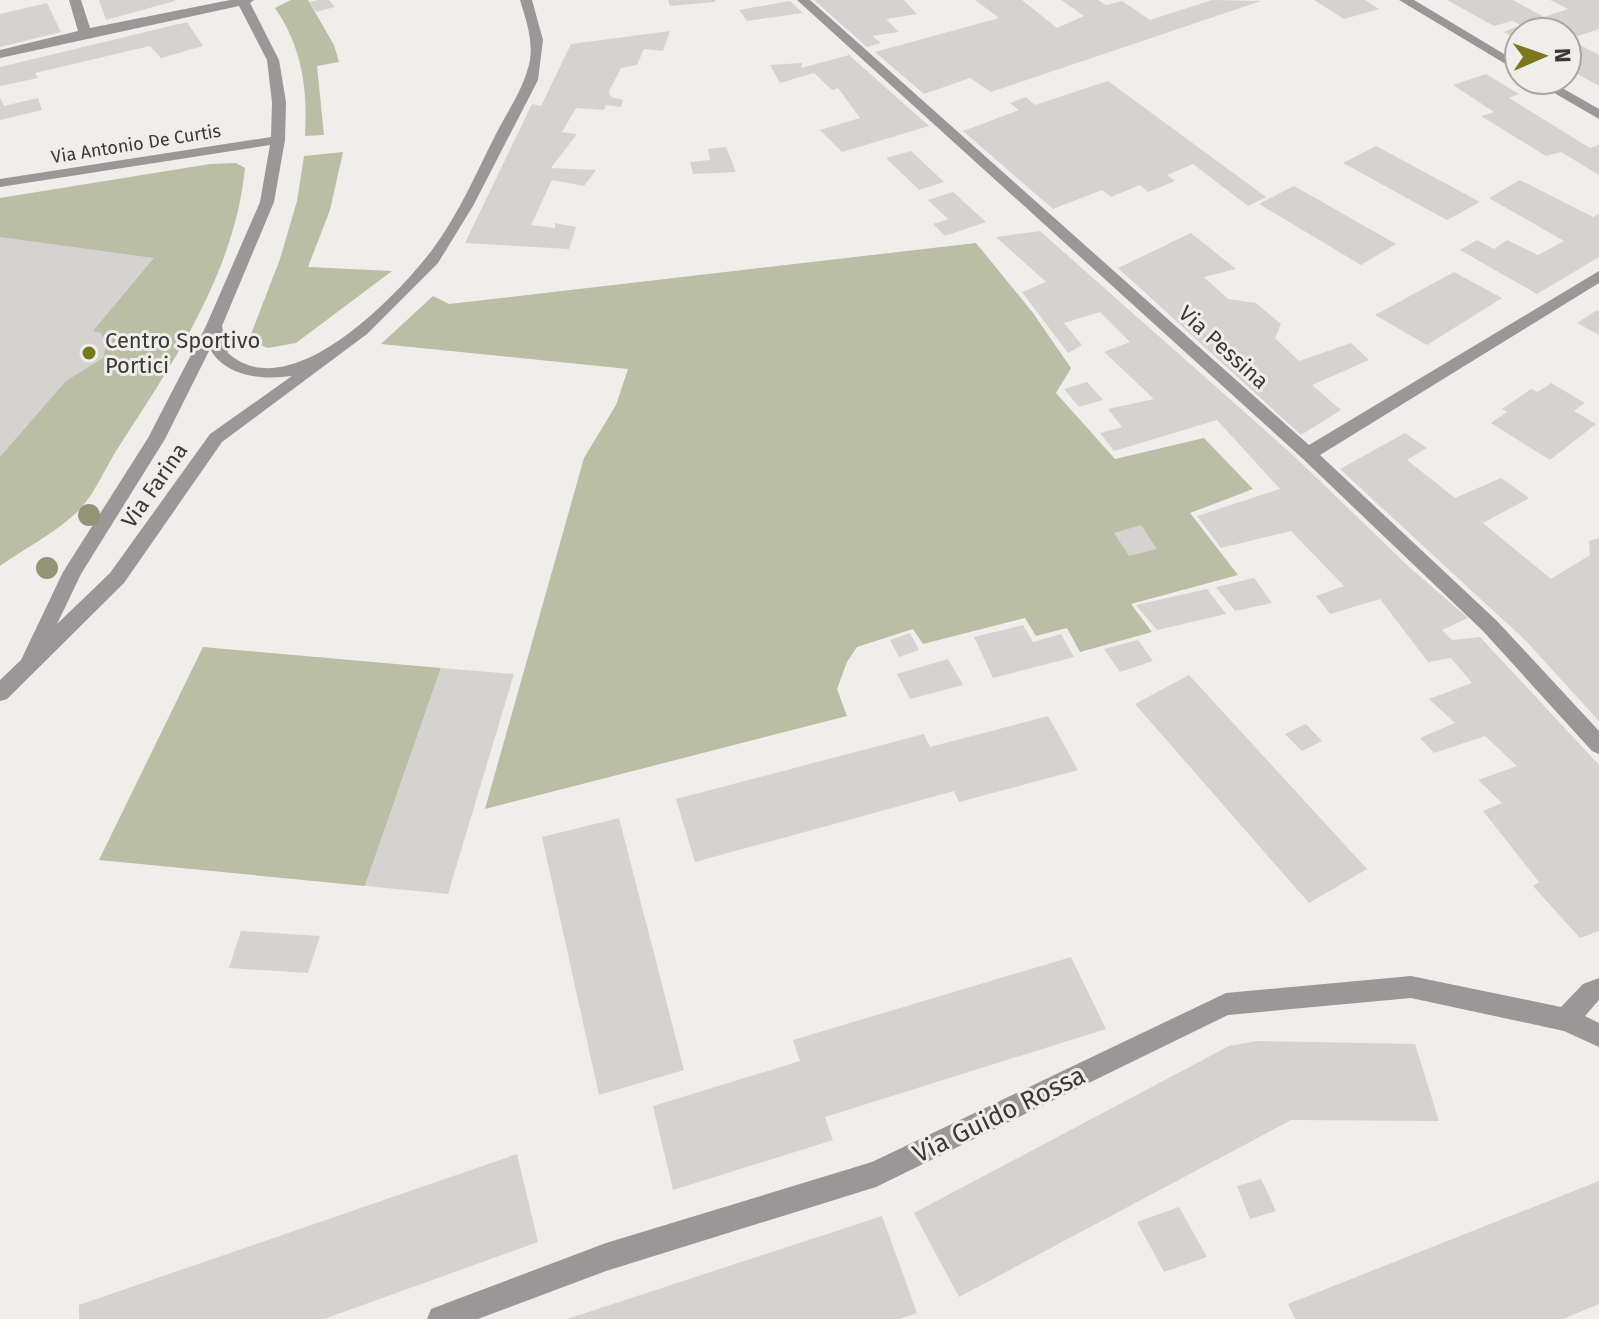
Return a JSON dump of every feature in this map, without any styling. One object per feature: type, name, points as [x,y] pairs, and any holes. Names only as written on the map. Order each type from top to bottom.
[{"type":"street","points":[[75,0],[85,33]]},
{"type":"street","points":[[0,54],[244,0]]},
{"type":"street","name":"Via Farina","points":[[31,660],[72,572],[156,439],[214,326],[267,202],[278,140],[279,102],[273,60],[244,0]]},
{"type":"street","name":"Via Farina","points":[[0,693],[117,578],[216,438],[333,355],[418,275],[441,248],[531,80],[539,54],[538,38],[526,0]]},
{"type":"street","name":"Via Pessina","points":[[803,0],[1308,454],[1490,626],[1599,745]]},
{"type":"street","points":[[1405,0],[1503,58]]},
{"type":"street","points":[[1566,96],[1599,115]]},
{"type":"street","name":"Via Antonio De Curtis","points":[[0,183],[278,140]]},
{"type":"street","points":[[1308,454],[1599,276]]},
{"type":"street","name":"Via Farina","points":[[214,326],[215,348],[225,360],[241,368],[263,372],[287,371],[312,365],[333,355]]},
{"type":"street","name":"Via Guido Rossa","points":[[441,1319],[606,1257],[876,1174],[1226,1004],[1411,987],[1566,1020],[1599,1035]]},
{"type":"street","points":[[1566,1020],[1591,992],[1599,989]]},
{"type":"green space","points":[[291,0],[308,0],[334,45],[339,62],[317,66],[324,135],[305,136],[301,69],[292,38],[275,8]]},
{"type":"green space","points":[[343,152],[330,210],[308,267],[392,271],[296,343],[268,348],[254,343],[251,334],[280,259],[297,201],[304,156]]},
{"type":"green space","name":"Centro Sportivo Portici","points":[[236,163],[245,168],[229,244],[215,280],[180,349],[81,507],[57,528],[0,566],[0,198],[210,164]]},
{"type":"green space","points":[[976,243],[1033,313],[1071,368],[1056,393],[1115,459],[1204,438],[1253,489],[1190,513],[1238,575],[1131,604],[1152,632],[1080,652],[1067,628],[1036,636],[1025,618],[923,644],[913,629],[857,647],[847,662],[837,689],[847,716],[485,809],[584,458],[616,405],[628,369],[381,344],[433,296],[449,304]]},
{"type":"green space","points":[[203,647],[441,668],[365,886],[99,860]]},
{"type":"building","points":[[99,0],[175,0],[175,1],[106,20]]},
{"type":"building","points":[[329,0],[335,7],[316,12],[309,2]]},
{"type":"building","points":[[668,0],[715,0],[715,2],[670,6]]},
{"type":"building","points":[[814,0],[904,0],[917,14],[886,19],[899,32],[872,36],[881,43],[867,47]]},
{"type":"building","points":[[975,0],[1022,0],[1057,28],[1084,16],[1061,0],[1098,0],[1106,5],[1122,1],[1150,20],[1212,0],[1261,1],[991,92],[970,78],[924,94],[875,52],[999,18]]},
{"type":"building","points":[[1314,0],[1365,0],[1379,9],[1344,19]]},
{"type":"building","points":[[1447,0],[1513,0],[1542,16],[1503,16],[1503,24],[1494,26]]},
{"type":"building","points":[[1550,0],[1599,0],[1599,29],[1583,34],[1583,16],[1547,16],[1568,9]]},
{"type":"building","points":[[790,1],[803,13],[747,21],[739,10]]},
{"type":"building","points":[[47,3],[61,32],[0,47],[0,14]]},
{"type":"building","points":[[187,22],[203,46],[161,58],[150,46],[35,73],[38,78],[0,86],[0,67]]},
{"type":"building","points":[[670,31],[663,51],[644,49],[637,65],[621,68],[609,91],[611,97],[623,100],[621,107],[606,105],[604,110],[576,108],[562,132],[577,134],[551,168],[596,170],[584,186],[552,180],[531,225],[555,228],[555,223],[576,227],[569,249],[465,243],[532,104],[541,106],[571,44]]},
{"type":"building","points":[[1583,46],[1599,55],[1599,86],[1583,77]]},
{"type":"building","points":[[849,55],[929,126],[842,152],[820,130],[860,118],[838,88],[832,90],[814,73],[780,83],[770,65],[802,63],[801,68]]},
{"type":"building","points":[[1486,74],[1503,84],[1503,96],[1514,96],[1509,98],[1590,148],[1599,145],[1599,175],[1561,152],[1546,156],[1481,116],[1494,112],[1453,85]]},
{"type":"building","points":[[1108,81],[1266,197],[1248,206],[1193,164],[1167,175],[1175,181],[1148,192],[1140,185],[1111,197],[1102,190],[1053,209],[963,131],[1019,110],[1010,103],[1026,97],[1035,105]]},
{"type":"building","points":[[0,98],[4,106],[38,98],[42,110],[0,120]]},
{"type":"building","points":[[1376,146],[1480,202],[1447,220],[1343,163]]},
{"type":"building","points":[[726,147],[736,172],[693,174],[690,162],[710,160],[708,149]]},
{"type":"building","points":[[911,151],[944,182],[919,190],[886,158]]},
{"type":"building","points":[[1520,180],[1593,217],[1599,214],[1599,257],[1537,294],[1460,250],[1477,240],[1494,249],[1507,240],[1538,255],[1564,241],[1489,198]]},
{"type":"building","points":[[1294,186],[1396,244],[1361,265],[1259,204]]},
{"type":"building","points":[[953,192],[986,222],[945,236],[933,224],[948,219],[928,200]]},
{"type":"building","points":[[1040,231],[1295,457],[1408,566],[1468,618],[1442,630],[1452,640],[1480,637],[1599,765],[1599,931],[1580,938],[1533,886],[1539,882],[1483,811],[1502,803],[1478,780],[1517,766],[1485,736],[1434,753],[1420,738],[1455,723],[1429,699],[1472,683],[1451,658],[1428,662],[1380,599],[1330,614],[1316,596],[1344,586],[1291,531],[1221,548],[1197,516],[1280,489],[1217,420],[1114,451],[1100,433],[1122,427],[1108,409],[1154,399],[1104,352],[1130,342],[1100,312],[1064,323],[1082,345],[1068,353],[1022,292],[1046,282],[996,237]]},
{"type":"building","points":[[1191,233],[1236,269],[1204,277],[1228,299],[1256,303],[1281,324],[1275,338],[1299,361],[1351,343],[1369,360],[1312,385],[1341,410],[1301,435],[1118,268]]},
{"type":"building","points":[[0,237],[154,258],[93,331],[101,333],[107,344],[103,358],[66,381],[0,457]]},
{"type":"building","points":[[1454,272],[1502,298],[1427,345],[1375,315]]},
{"type":"building","points":[[1599,311],[1599,335],[1577,323]]},
{"type":"building","points":[[1087,382],[1103,400],[1079,407],[1064,389]]},
{"type":"building","points":[[1551,383],[1585,403],[1574,411],[1596,424],[1550,460],[1491,423],[1507,412],[1502,409],[1531,389],[1538,392]]},
{"type":"building","points":[[1405,433],[1427,448],[1407,460],[1455,498],[1501,478],[1529,498],[1483,523],[1551,579],[1590,555],[1589,541],[1599,538],[1599,721],[1526,641],[1340,469]]},
{"type":"building","points":[[1141,525],[1157,549],[1129,556],[1114,533]]},
{"type":"building","points":[[1254,578],[1272,603],[1235,611],[1216,587]]},
{"type":"building","points":[[1207,589],[1226,614],[1157,630],[1136,605]]},
{"type":"building","points":[[1023,625],[1033,642],[1061,634],[1074,657],[993,678],[974,637]]},
{"type":"building","points":[[910,633],[919,650],[899,657],[890,640]]},
{"type":"building","points":[[1138,640],[1153,661],[1120,672],[1104,649]]},
{"type":"building","points":[[948,659],[963,685],[910,699],[897,674]]},
{"type":"building","points":[[441,668],[514,674],[448,894],[365,886]]},
{"type":"building","points":[[1189,675],[1367,869],[1309,903],[1135,704]]},
{"type":"building","points":[[1048,716],[1078,770],[959,802],[954,791],[695,862],[676,799],[924,734],[930,747]]},
{"type":"building","points":[[1306,724],[1322,741],[1302,751],[1285,734]]},
{"type":"building","points":[[619,818],[684,1070],[599,1095],[542,837]]},
{"type":"building","points":[[241,931],[320,936],[308,973],[229,968]]},
{"type":"building","points":[[1071,957],[1106,1029],[825,1117],[833,1140],[673,1190],[653,1106],[800,1061],[793,1040]]},
{"type":"building","points":[[1257,1041],[1415,1044],[1439,1121],[1291,1120],[959,1297],[914,1213],[1229,1046]]},
{"type":"building","points":[[517,1154],[538,1242],[324,1319],[79,1319],[79,1305]]},
{"type":"building","points":[[1261,1179],[1276,1211],[1250,1219],[1237,1186]]},
{"type":"building","points":[[1599,1181],[1599,1304],[1563,1319],[1295,1319],[1288,1304]]},
{"type":"building","points":[[1179,1207],[1207,1257],[1164,1272],[1137,1222]]},
{"type":"building","points":[[882,1216],[917,1313],[899,1319],[567,1319]]},
{"type":"place","name":"Centro Sportivo Portici","points":[[89,353]]}]
